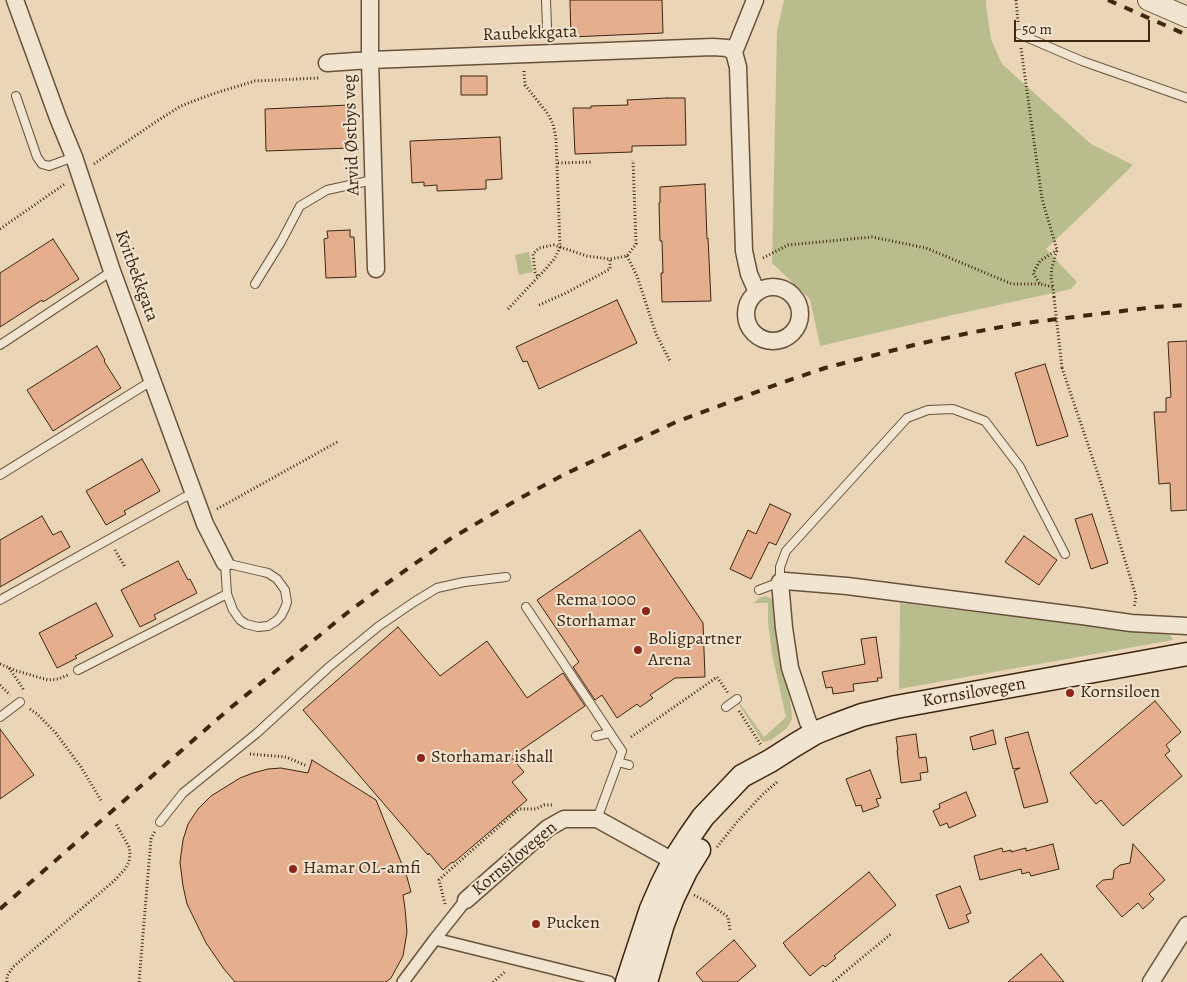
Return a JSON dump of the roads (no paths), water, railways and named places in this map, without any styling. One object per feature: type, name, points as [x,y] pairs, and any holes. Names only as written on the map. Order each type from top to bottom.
[{"type":"main road","name":"Kornsilovegen","points":[[646,982],[663,924],[673,898],[680,866],[703,817],[742,776],[770,762],[795,744],[815,733],[862,715],[896,707],[1187,654]]},
{"type":"main road","name":"Kornsilovegen","points":[[627,982],[651,909],[662,884],[680,866]]},
{"type":"street","name":"Kvitbekkgata","points":[[15,0],[74,157],[112,271],[202,517],[225,563]]},
{"type":"street","name":"Arvid Østbys veg","points":[[370,0],[376,270]]},
{"type":"street","points":[[755,0],[734,52],[738,67],[744,251],[749,274],[757,292]]},
{"type":"street","points":[[1148,0],[1187,17]]},
{"type":"street","name":"Raubekkgata","points":[[327,63],[713,47],[727,48],[734,52]]},
{"type":"street","points":[[815,733],[808,722],[790,668],[780,582],[847,586],[1131,623],[1187,626]]},
{"type":"street","name":"Kornsilovegen","points":[[466,900],[548,828],[564,819],[597,819],[680,866]]},
{"type":"street","points":[[402,982],[466,900]]},
{"type":"street","points":[[1151,982],[1187,925]]},
{"type":"street","points":[[435,939],[609,982]]},
{"type":"lane","points":[[546,0],[548,28]]},
{"type":"lane","points":[[1019,34],[1082,61],[1187,98]]},
{"type":"lane","points":[[16,96],[37,157],[42,164],[49,166],[74,157]]},
{"type":"lane","points":[[255,284],[281,242],[300,206],[327,190],[374,180]]},
{"type":"lane","points":[[0,345],[112,271]]},
{"type":"lane","points":[[0,475],[153,380]]},
{"type":"lane","points":[[759,590],[780,582],[780,567],[786,551],[907,418],[928,410],[953,409],[985,421],[1020,468],[1066,554]]},
{"type":"lane","points":[[0,600],[183,498],[194,494]]},
{"type":"lane","points":[[225,563],[268,573],[277,579],[285,590],[286,608],[276,621],[268,626],[258,627],[240,620],[236,616],[227,594],[225,563]]},
{"type":"lane","points":[[160,822],[183,793],[257,733],[329,667],[379,626],[437,588],[464,582],[506,577]]},
{"type":"lane","points":[[78,670],[227,594]]},
{"type":"lane","points":[[526,607],[622,751],[597,819]]},
{"type":"lane","points":[[726,707],[735,701]]},
{"type":"lane","points":[[0,717],[20,702]]},
{"type":"lane","points":[[596,736],[610,733]]},
{"type":"lane","points":[[618,762],[629,765]]},
{"type":"railway","points":[[1108,0],[1187,35]]},
{"type":"railway","points":[[0,909],[229,709],[347,613],[450,539],[563,475],[676,422],[825,368],[918,344],[1017,324],[1155,307],[1187,305]]},
{"type":"place","name":"Rema 1000 Storhamar","points":[[646,611]]},
{"type":"place","name":"Boligpartner Arena","points":[[638,650]]},
{"type":"place","name":"Kornsiloen","points":[[1070,693]]},
{"type":"place","name":"Storhamar ishall","points":[[421,758]]},
{"type":"place","name":"Hamar OL-amfi","points":[[293,869]]},
{"type":"place","name":"Pucken","points":[[536,924]]}]
